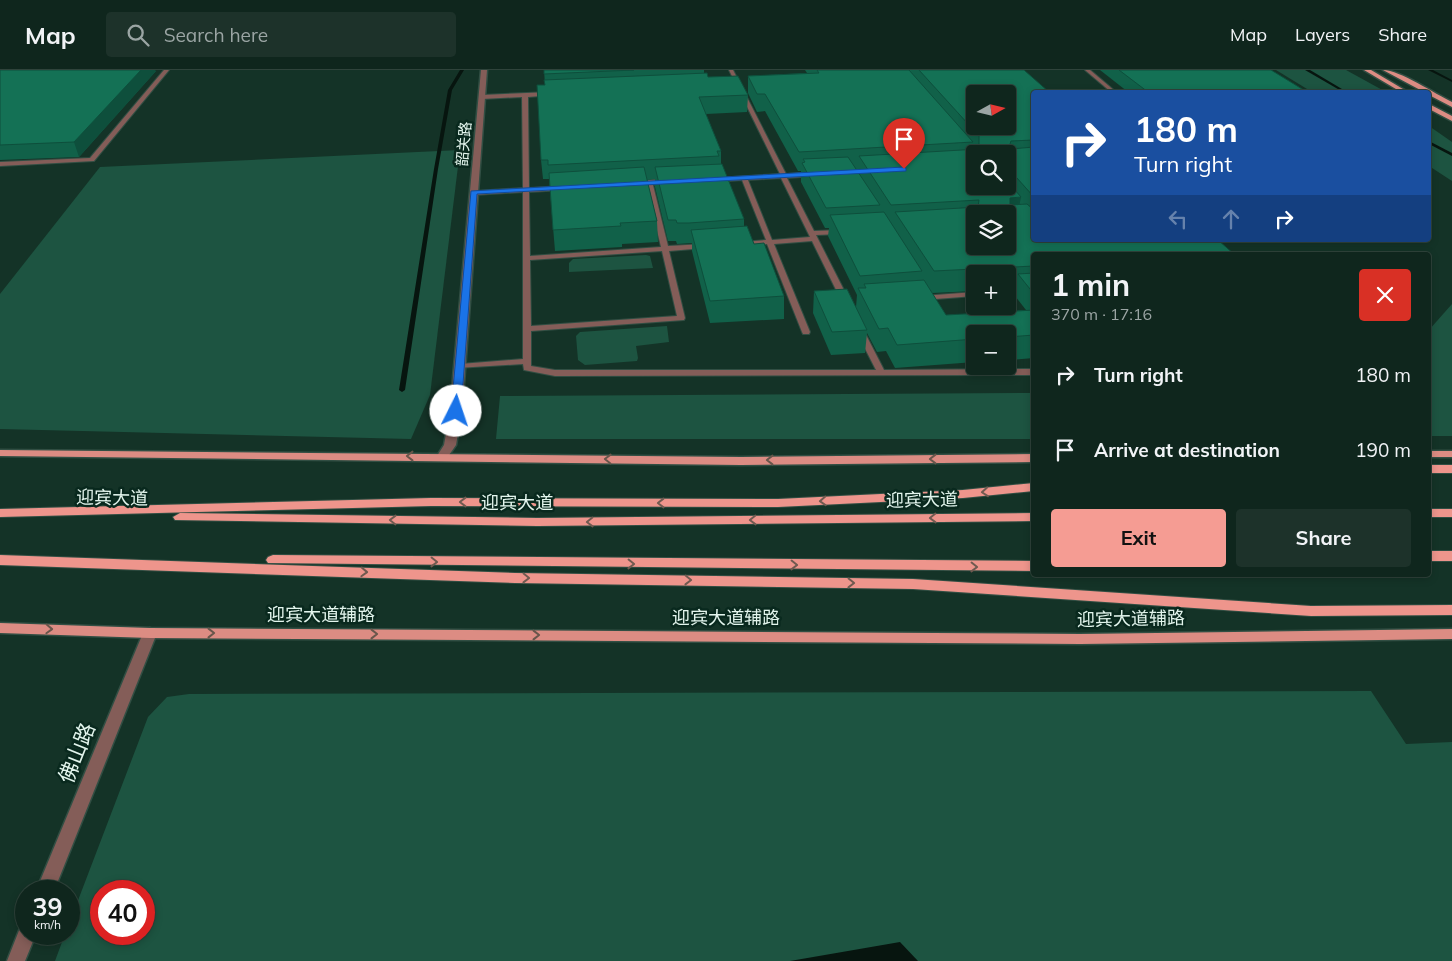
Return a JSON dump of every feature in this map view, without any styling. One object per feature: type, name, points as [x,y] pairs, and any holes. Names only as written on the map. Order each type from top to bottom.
[{"type":"highway","points":[[1431,469],[1452,469]]},
{"type":"highway","points":[[0,514],[431,502],[778,503],[962,494],[1031,487]]},
{"type":"highway","points":[[1431,513],[1452,513]]},
{"type":"highway","name":"迎宾大道","points":[[0,514],[537,522],[1031,517]]},
{"type":"highway","points":[[1431,556],[1452,556]]},
{"type":"highway","points":[[0,559],[1031,566]]},
{"type":"highway","points":[[0,559],[515,578],[913,584],[1311,611],[1452,610]]},
{"type":"main road","points":[[1366,70],[1401,90]]},
{"type":"main road","points":[[1386,70],[1423,90]]},
{"type":"main road","points":[[1431,94],[1452,105]]},
{"type":"main road","points":[[1431,107],[1452,120]]},
{"type":"main road","points":[[0,453],[741,460],[1031,458]]},
{"type":"main road","points":[[1431,454],[1452,454]]},
{"type":"main road","name":"迎宾大道辅路","points":[[0,628],[150,633],[1080,639],[1452,634]]},
{"type":"street","name":"韶关路","points":[[443,456],[450,445],[456,411],[484,70]]},
{"type":"street","name":"佛山路","points":[[49,880],[150,633]]},
{"type":"street","points":[[16,961],[23,945]]},
{"type":"lane","points":[[0,164],[92,160],[168,70]]},
{"type":"lane","points":[[731,70],[850,311]]},
{"type":"lane","points":[[1087,70],[1112,90]]},
{"type":"lane","points":[[728,86],[748,85]]},
{"type":"lane","points":[[482,97],[554,94]]},
{"type":"lane","points":[[525,95],[527,368],[555,373],[1031,372]]},
{"type":"lane","points":[[706,180],[822,174]]},
{"type":"lane","points":[[744,178],[806,332]]},
{"type":"lane","points":[[630,184],[678,182]]},
{"type":"lane","points":[[527,329],[682,318],[649,183]]},
{"type":"lane","points":[[474,192],[573,187]]},
{"type":"lane","points":[[732,244],[770,242],[849,231]]},
{"type":"lane","points":[[526,258],[713,246]]},
{"type":"lane","points":[[924,290],[928,297]]},
{"type":"lane","points":[[1016,291],[1031,290]]},
{"type":"lane","points":[[910,299],[966,295]]},
{"type":"lane","points":[[846,303],[855,302]]},
{"type":"lane","points":[[855,320],[881,372]]},
{"type":"lane","points":[[460,366],[527,361]]},
{"type":"green space","points":[[1276,70],[1346,70],[1382,90],[1309,90]]},
{"type":"green space","points":[[1431,127],[1452,142],[1452,181],[1431,167]]},
{"type":"green space","points":[[460,150],[430,395],[411,439],[0,429],[0,294],[100,167]]},
{"type":"green space","points":[[650,256],[653,268],[569,272],[569,263],[573,259]]},
{"type":"green space","points":[[1452,304],[1452,436],[1431,436],[1431,328]]},
{"type":"green space","points":[[667,326],[669,342],[636,346],[637,361],[585,365],[578,360],[576,336],[580,332]]},
{"type":"green space","points":[[1031,393],[1031,439],[496,439],[500,396]]},
{"type":"green space","points":[[1371,691],[1406,744],[1452,742],[1452,961],[55,961],[61,945],[80,945],[80,895],[148,717],[167,697],[189,694]]},
{"type":"shaded area","points":[[900,942],[918,961],[790,961]]},
{"type":"building","points":[[0,70],[141,70],[74,142],[0,145]]},
{"type":"building","points":[[544,70],[634,70],[544,74]]},
{"type":"building","points":[[817,70],[909,70],[973,142],[799,152],[765,94],[757,94],[748,76],[819,73]]},
{"type":"building","points":[[919,70],[1024,70],[1047,90],[1031,90],[1031,140],[1011,141],[1010,145],[979,145],[978,135],[1016,135],[1016,85],[966,85],[966,122]]},
{"type":"building","points":[[1119,70],[1271,70],[1304,90],[1145,90]]},
{"type":"building","points":[[707,73],[708,77],[738,76],[748,95],[699,97],[721,151],[717,151],[719,156],[548,165],[548,160],[541,160],[537,85],[545,85],[544,80]]},
{"type":"building","points":[[1031,147],[1031,194],[1016,177],[1016,149]]},
{"type":"building","points":[[966,150],[966,195],[1016,195],[1016,191],[1021,197],[1010,198],[1010,205],[978,205],[979,200],[891,205],[859,156]]},
{"type":"building","points":[[848,157],[880,205],[826,208],[802,163],[805,162],[803,159]]},
{"type":"building","points":[[722,164],[744,219],[689,223],[677,223],[676,220],[668,220],[655,167]]},
{"type":"building","points":[[644,167],[657,221],[620,223],[621,226],[553,230],[549,173]]},
{"type":"building","points":[[1027,204],[1031,207],[1031,242],[1220,242],[1232,252],[1031,252],[1031,266],[966,265],[966,269],[934,271],[895,212],[966,208],[966,255],[1016,255],[1016,205],[1010,205]]},
{"type":"building","points":[[884,212],[922,271],[860,276],[830,215]]},
{"type":"building","points":[[747,226],[754,244],[764,243],[784,296],[710,301],[691,230]]},
{"type":"building","points":[[1031,273],[1031,290],[1018,274]]},
{"type":"building","points":[[924,280],[946,315],[1016,315],[1016,311],[1031,310],[1031,335],[1016,336],[1016,325],[966,325],[966,340],[897,345],[888,328],[879,329],[858,288],[866,288],[864,284]]},
{"type":"building","points":[[847,289],[867,330],[832,332],[814,291]]},
{"type":"waterway","points":[[402,390],[450,90],[462,70]]},
{"type":"waterway","points":[[1307,70],[1342,90]]},
{"type":"waterway","points":[[1430,70],[1452,81]]},
{"type":"waterway","points":[[1431,143],[1452,155]]},
{"type":"route","points":[[456,411],[474,192],[904,169]]}]
